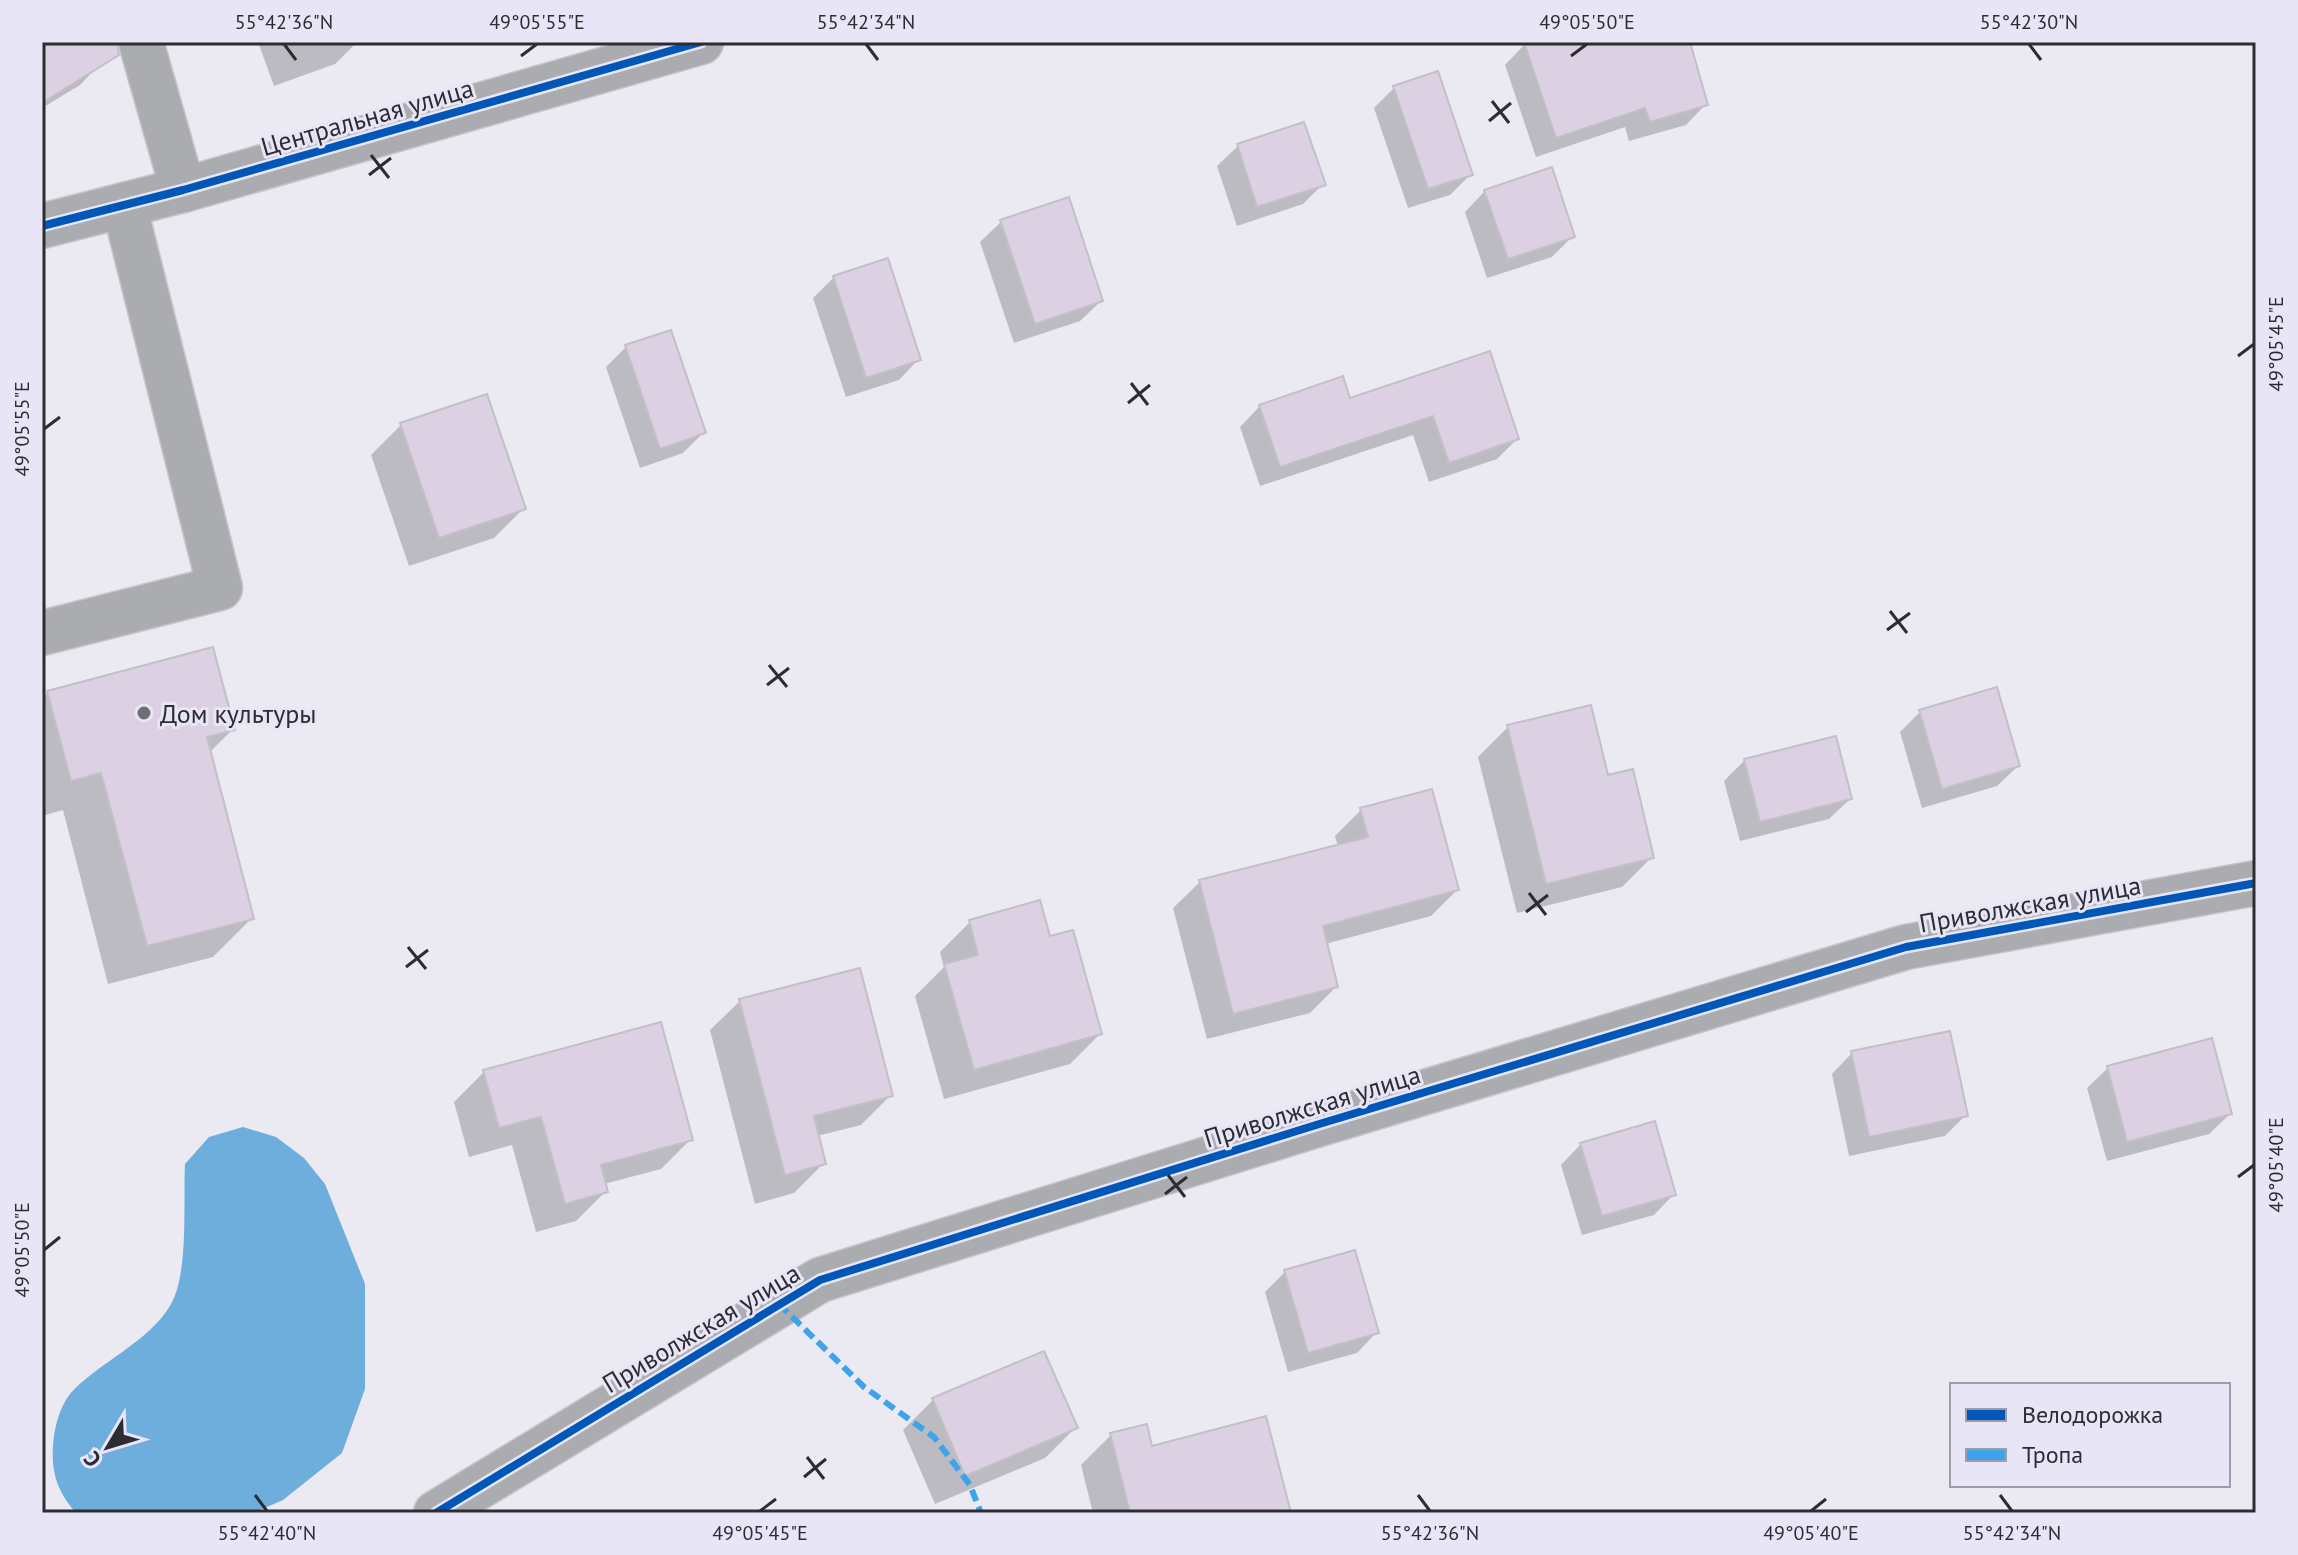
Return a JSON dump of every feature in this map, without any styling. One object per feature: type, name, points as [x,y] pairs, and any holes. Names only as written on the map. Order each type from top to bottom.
[{"type":"street","points":[[141,42],[183,190]]},
{"type":"street","name":"Центральная улица","points":[[42,226],[183,190],[701,42]]},
{"type":"street","points":[[42,633],[220,588],[124,205]]},
{"type":"street","name":"Приволжская улица","points":[[436,1513],[820,1280],[1331,1120],[1906,947],[2256,883]]},
{"type":"water","points":[[243,1127],[276,1137],[304,1158],[325,1184],[365,1284],[365,1389],[342,1453],[283,1500],[253,1513],[76,1513],[60,1490],[53,1465],[55,1433],[63,1406],[81,1383],[162,1318],[177,1291],[183,1256],[185,1164],[209,1137]]},
{"type":"building","points":[[42,42],[117,42],[119,55],[42,103]]},
{"type":"building","points":[[1524,42],[1690,42],[1708,105],[1650,122],[1645,108],[1556,138]]},
{"type":"building","points":[[1438,71],[1473,175],[1428,189],[1393,86]]},
{"type":"building","points":[[1304,122],[1326,185],[1257,207],[1237,144]]},
{"type":"building","points":[[1552,167],[1575,237],[1508,259],[1484,190]]},
{"type":"building","points":[[1069,197],[1103,301],[1035,324],[1000,220]]},
{"type":"building","points":[[888,258],[921,360],[866,378],[833,276]]},
{"type":"building","points":[[671,330],[706,433],[660,449],[625,345]]},
{"type":"building","points":[[1490,351],[1519,439],[1449,463],[1433,416],[1280,467],[1259,405],[1343,376],[1350,398]]},
{"type":"building","points":[[487,394],[526,509],[439,538],[400,423]]},
{"type":"building","points":[[213,647],[235,730],[207,737],[254,919],[147,946],[101,773],[71,781],[47,691]]},
{"type":"building","points":[[1997,687],[2020,766],[1942,789],[1919,710]]},
{"type":"building","points":[[1591,705],[1608,775],[1633,769],[1654,858],[1546,884],[1507,725]]},
{"type":"building","points":[[1836,736],[1852,799],[1760,822],[1744,759]]},
{"type":"building","points":[[1432,789],[1459,890],[1323,926],[1338,987],[1233,1014],[1199,880],[1368,837],[1360,808]]},
{"type":"building","points":[[1040,900],[1050,936],[1073,930],[1102,1034],[974,1070],[944,964],[978,955],[969,920]]},
{"type":"building","points":[[860,968],[893,1096],[814,1116],[826,1164],[785,1175],[739,999]]},
{"type":"building","points":[[661,1022],[693,1140],[601,1165],[608,1192],[565,1204],[541,1117],[499,1128],[483,1070]]},
{"type":"building","points":[[1950,1031],[1968,1116],[1869,1137],[1851,1051]]},
{"type":"building","points":[[2212,1038],[2232,1114],[2127,1142],[2107,1066]]},
{"type":"building","points":[[1655,1121],[1676,1195],[1602,1216],[1580,1143]]},
{"type":"building","points":[[1355,1250],[1379,1333],[1308,1353],[1284,1270]]},
{"type":"building","points":[[1044,1351],[1078,1428],[965,1476],[932,1398]]},
{"type":"building","points":[[1266,1416],[1291,1513],[1130,1513],[1110,1433],[1147,1424],[1152,1446]]},
{"type":"marked path","points":[[779,1304],[864,1387],[934,1437],[970,1485],[981,1513]]},
{"type":"cycle path","points":[[42,226],[183,190],[701,42]]},
{"type":"cycle path","points":[[436,1513],[820,1280],[1316,1125],[1906,947],[2256,883]]},
{"type":"place","name":"Дом культуры","points":[[144,713]]}]
